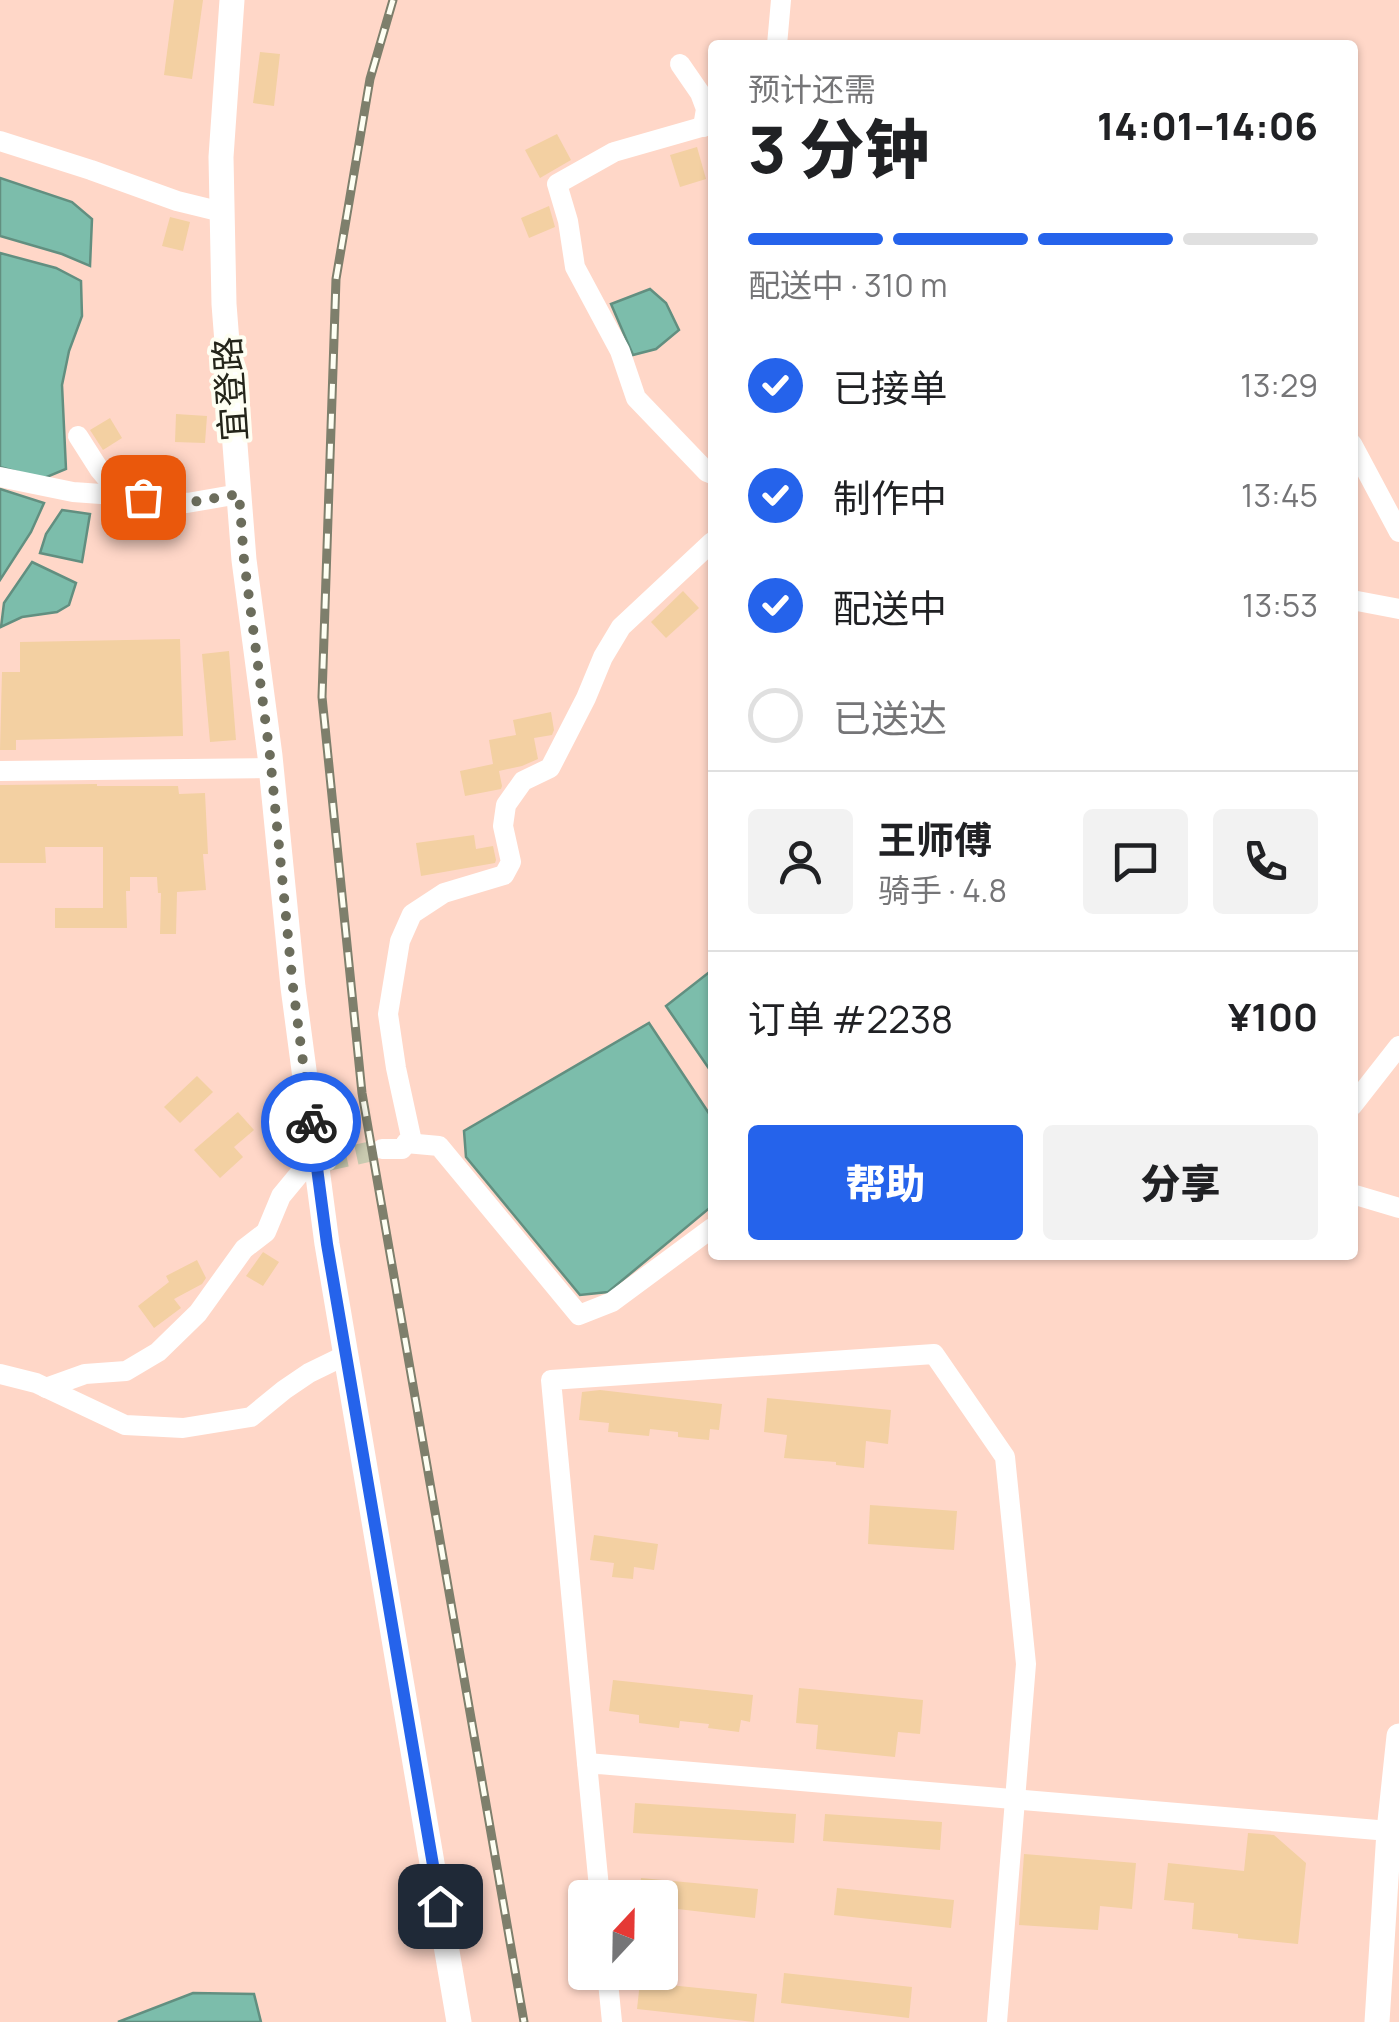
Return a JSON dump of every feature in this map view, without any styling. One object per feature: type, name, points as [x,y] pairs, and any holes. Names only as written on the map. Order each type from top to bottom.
[{"type":"street","name":"宜登路","points":[[232,0],[220,157],[224,304],[244,560],[271,768],[293,987],[322,1162],[346,1355],[459,2022]]},
{"type":"street","points":[[777,40],[781,0]]},
{"type":"street","points":[[680,64],[700,93],[708,126],[614,152],[556,184],[568,221],[575,267],[620,351],[636,398],[708,472]]},
{"type":"street","points":[[0,141],[176,201],[222,212]]},
{"type":"street","points":[[78,436],[121,495]]},
{"type":"street","points":[[1358,455],[1399,532]]},
{"type":"street","points":[[0,477],[73,492],[187,503],[239,494]]},
{"type":"street","points":[[382,1149],[402,1148],[411,1137],[388,1014],[400,942],[412,914],[444,893],[504,875],[511,862],[503,826],[506,805],[523,780],[550,768],[621,627],[708,546]]},
{"type":"street","points":[[1358,601],[1399,609]]},
{"type":"street","points":[[0,772],[271,768]]},
{"type":"street","points":[[1358,1098],[1399,1046]]},
{"type":"street","points":[[406,1142],[439,1146],[579,1315],[612,1302],[708,1231]]},
{"type":"street","points":[[46,1388],[85,1374],[126,1371],[158,1352],[198,1313],[244,1250],[266,1232],[281,1196],[305,1167],[322,1162]]},
{"type":"street","points":[[1358,1196],[1399,1208]]},
{"type":"street","points":[[598,1880],[550,1380],[934,1354],[1005,1457],[1026,1664],[996,2022]]},
{"type":"street","points":[[0,1374],[46,1388],[125,1425],[184,1428],[250,1418],[309,1373],[346,1355]]},
{"type":"street","points":[[1376,2022],[1399,1736]]},
{"type":"street","points":[[588,1763],[1394,1832]]},
{"type":"street","points":[[609,1990],[612,2022]]},
{"type":"shaded area","points":[[0,0],[1399,0],[1399,2022],[0,2022]]},
{"type":"water","points":[[0,178],[72,202],[92,219],[90,266],[0,236]]},
{"type":"water","points":[[0,253],[56,268],[81,281],[82,316],[62,385],[66,469],[42,479],[0,467]]},
{"type":"water","points":[[650,289],[666,303],[679,330],[656,349],[633,355],[611,304]]},
{"type":"water","points":[[0,489],[44,503],[31,532],[0,580]]},
{"type":"water","points":[[62,510],[90,514],[82,562],[40,553],[46,534]]},
{"type":"water","points":[[32,562],[76,583],[69,605],[57,612],[22,617],[1,627],[4,603]]},
{"type":"water","points":[[708,973],[708,1067],[666,1006]]},
{"type":"water","points":[[649,1023],[708,1112],[708,1209],[608,1292],[580,1295],[466,1157],[464,1131]]},
{"type":"water","points":[[193,1993],[254,1994],[261,2022],[118,2022]]},
{"type":"building","points":[[174,0],[203,0],[192,79],[164,75]]},
{"type":"building","points":[[260,52],[280,54],[274,106],[253,103]]},
{"type":"building","points":[[557,134],[571,160],[540,178],[525,150]]},
{"type":"building","points":[[697,147],[706,179],[680,187],[670,155]]},
{"type":"building","points":[[549,206],[555,227],[529,238],[521,218]]},
{"type":"building","points":[[170,217],[190,222],[183,251],[162,246]]},
{"type":"building","points":[[176,414],[207,416],[205,443],[175,442]]},
{"type":"building","points":[[110,418],[122,438],[103,450],[90,430]]},
{"type":"building","points":[[683,591],[699,608],[666,638],[651,622]]},
{"type":"building","points":[[180,639],[183,736],[16,740],[16,750],[0,750],[2,672],[20,672],[20,642]]},
{"type":"building","points":[[229,651],[236,740],[210,742],[202,654]]},
{"type":"building","points":[[551,712],[552,735],[534,738],[538,759],[499,771],[501,789],[465,796],[460,771],[493,764],[489,740],[516,735],[513,720]]},
{"type":"building","points":[[0,785],[178,786],[179,794],[205,793],[206,890],[177,892],[176,934],[160,934],[161,893],[157,877],[130,877],[130,891],[126,891],[127,928],[55,928],[55,908],[103,908],[103,847],[45,847],[46,863],[0,863]]},
{"type":"building","points":[[474,835],[476,849],[493,846],[495,863],[421,876],[416,843]]},
{"type":"building","points":[[197,1076],[213,1092],[180,1123],[164,1107]]},
{"type":"building","points":[[238,1112],[254,1130],[234,1147],[243,1157],[220,1178],[194,1150]]},
{"type":"building","points":[[263,1252],[279,1262],[263,1286],[246,1276]]},
{"type":"building","points":[[197,1260],[206,1278],[174,1299],[181,1308],[154,1328],[138,1306],[169,1282],[166,1276]]},
{"type":"building","points":[[600,1390],[722,1404],[719,1430],[710,1429],[709,1440],[650,1429],[649,1436],[608,1432],[609,1423],[579,1420],[582,1392]]},
{"type":"building","points":[[767,1398],[891,1410],[888,1444],[866,1441],[864,1468],[784,1458],[787,1435],[764,1432]]},
{"type":"building","points":[[870,1505],[957,1511],[954,1550],[868,1544]]},
{"type":"building","points":[[594,1535],[658,1544],[654,1570],[634,1567],[633,1579],[612,1577],[614,1563],[590,1560]]},
{"type":"building","points":[[613,1680],[753,1695],[750,1722],[741,1720],[739,1732],[680,1721],[679,1728],[639,1723],[639,1715],[609,1711]]},
{"type":"building","points":[[799,1688],[923,1700],[920,1734],[898,1732],[895,1757],[816,1749],[818,1725],[796,1723]]},
{"type":"building","points":[[635,1803],[796,1814],[794,1843],[633,1833]]},
{"type":"building","points":[[825,1814],[942,1822],[940,1850],[823,1841]]},
{"type":"building","points":[[1248,1833],[1274,1835],[1306,1863],[1298,1944],[1192,1929],[1194,1903],[1164,1900],[1168,1863],[1244,1871]]},
{"type":"building","points":[[1024,1854],[1136,1863],[1132,1909],[1100,1906],[1098,1930],[1019,1925]]},
{"type":"building","points":[[678,1881],[758,1889],[755,1918],[678,1909]]},
{"type":"building","points":[[837,1888],[954,1900],[951,1928],[834,1915]]},
{"type":"building","points":[[784,1973],[912,1987],[909,2018],[781,2003]]},
{"type":"building","points":[[678,1986],[757,1994],[754,2022],[637,2009],[639,1990],[678,1990]]},
{"type":"tunnel","points":[[327,1161],[382,1149]]},
{"type":"railway","points":[[393,0],[370,79],[336,279],[322,697],[362,1093],[524,2022]]},
{"type":"way so far","points":[[143,497],[187,503],[239,494],[311,1122]]},
{"type":"route","points":[[311,1122],[327,1244],[440,1906]]}]
